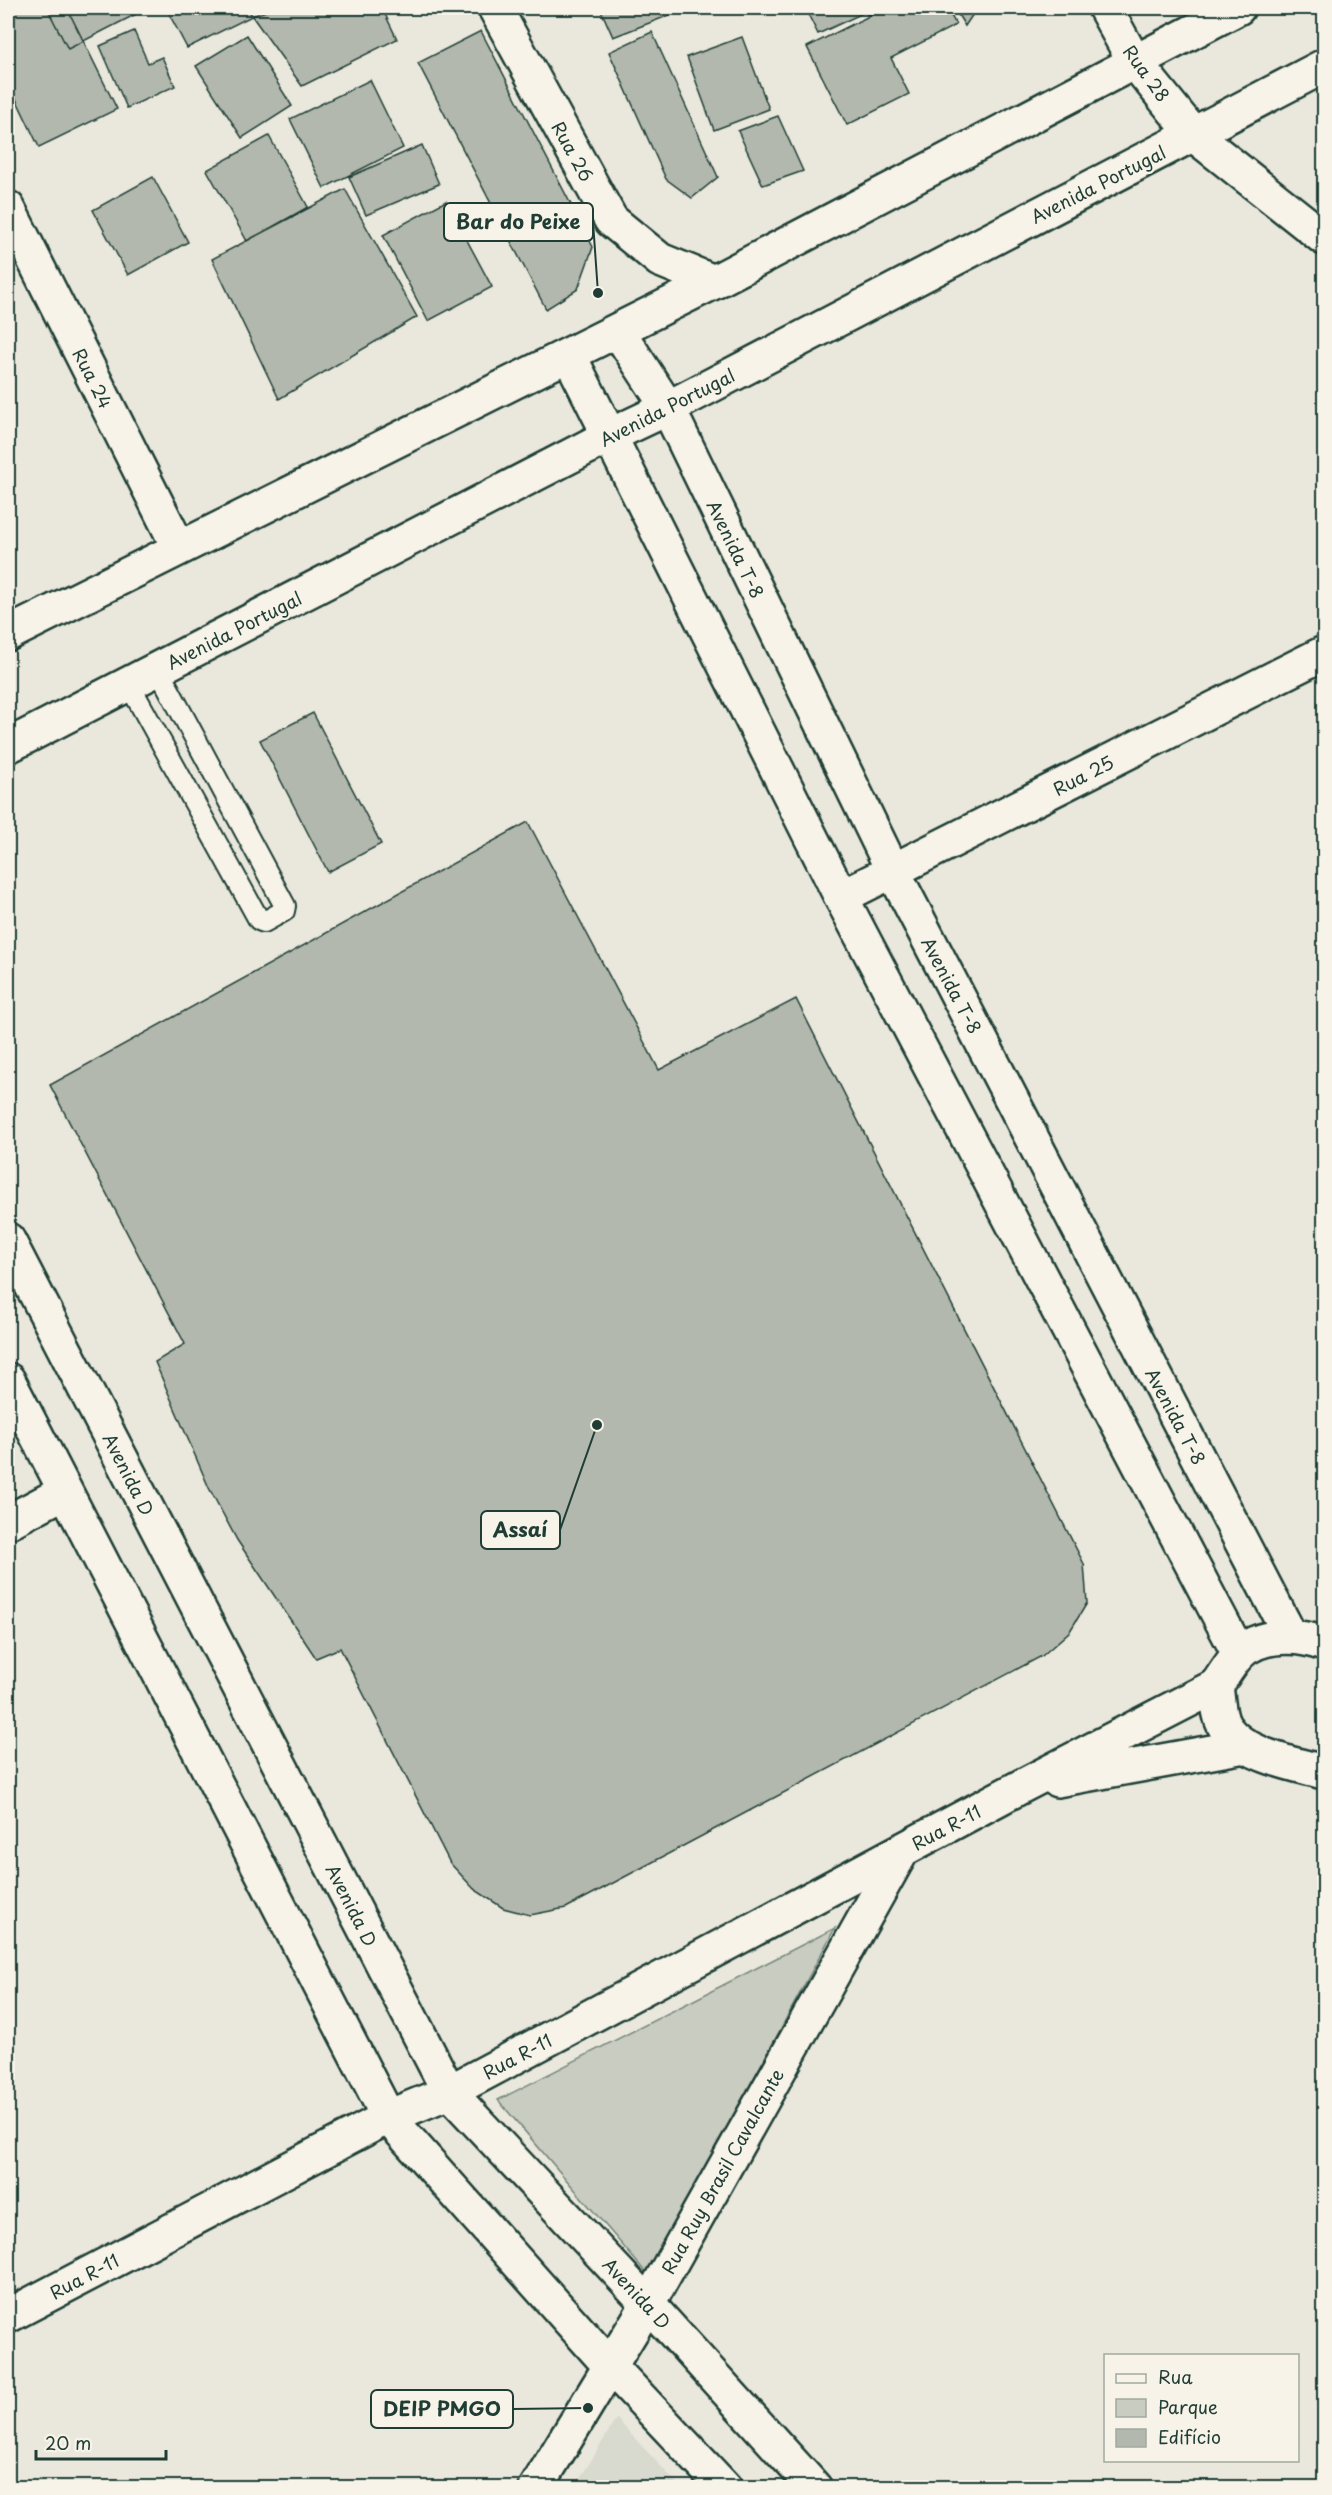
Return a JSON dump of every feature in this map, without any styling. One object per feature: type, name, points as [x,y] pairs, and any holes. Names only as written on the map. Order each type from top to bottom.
[{"type":"street","name":"Rua 26","points":[[495,8],[611,220],[660,260],[714,282]]},
{"type":"street","name":"Rua 28","points":[[1105,8],[1134,61],[1194,135],[1324,238]]},
{"type":"street","points":[[8,634],[618,331],[1238,8]]},
{"type":"street","name":"Avenida Portugal","points":[[8,746],[609,436],[668,408],[1324,66]]},
{"type":"street","name":"Rua 24","points":[[8,208],[179,548]]},
{"type":"street","name":"Avenida T-8","points":[[618,331],[668,408],[893,871],[1291,1636]]},
{"type":"street","points":[[569,355],[842,897],[1239,1654]]},
{"type":"street","name":"Rua 25","points":[[842,897],[1324,654]]},
{"type":"street","name":"Avenida D","points":[[8,1239],[449,2092],[648,2304],[815,2487]]},
{"type":"street","points":[[8,1380],[388,2117],[610,2366],[725,2487]]},
{"type":"street","points":[[8,1521],[64,1492]]},
{"type":"street","points":[[1324,1644],[1291,1636],[1260,1641],[1239,1654],[1216,1686],[1224,1726],[1245,1746],[1269,1756],[1324,1772]]},
{"type":"street","name":"Rua R-11","points":[[8,2316],[388,2117],[449,2092],[1022,1786],[1216,1686]]},
{"type":"street","name":"Rua R-11","points":[[1022,1786],[1245,1746]]},
{"type":"street","name":"Rua Ruy Brasil Cavalcante","points":[[536,2487],[648,2304],[902,1851]]},
{"type":"lane","points":[[129,684],[259,920],[264,922],[284,911],[285,906],[158,669]]},
{"type":"shaded area","points":[[617,2419],[680,2487],[575,2487]]},
{"type":"green space","points":[[835,1928],[648,2275],[498,2100]]},
{"type":"building","points":[[8,8],[67,8],[117,109],[39,147],[8,82]]},
{"type":"building","points":[[47,8],[145,8],[146,9],[68,49]]},
{"type":"building","points":[[166,8],[248,8],[252,16],[187,48]]},
{"type":"building","points":[[274,8],[382,8],[397,39],[302,86],[252,16]]},
{"type":"building","points":[[600,8],[669,8],[670,15],[613,37]]},
{"type":"building","points":[[805,8],[857,8],[861,14],[818,34]]},
{"type":"building","points":[[864,8],[883,8],[867,15]]},
{"type":"building","points":[[885,8],[947,8],[956,25],[891,58],[909,94],[847,125],[807,47]]},
{"type":"building","points":[[954,8],[977,8],[965,26]]},
{"type":"building","points":[[134,31],[148,63],[162,57],[175,86],[127,108],[100,46]]},
{"type":"building","points":[[481,31],[593,247],[578,289],[546,309],[418,63]]},
{"type":"building","points":[[652,32],[718,177],[692,198],[666,179],[609,52]]},
{"type":"building","points":[[247,35],[292,106],[242,138],[196,66]]},
{"type":"building","points":[[742,37],[769,109],[714,130],[687,57]]},
{"type":"building","points":[[370,80],[403,148],[324,188],[290,119]]},
{"type":"building","points":[[778,116],[803,171],[763,185],[738,131]]},
{"type":"building","points":[[269,136],[308,207],[247,241],[207,170]]},
{"type":"building","points":[[422,145],[439,184],[366,215],[349,177]]},
{"type":"building","points":[[153,177],[188,242],[128,275],[93,210]]},
{"type":"building","points":[[345,189],[417,317],[279,399],[212,259]]},
{"type":"building","points":[[446,201],[492,287],[428,321],[383,235]]},
{"type":"building","points":[[313,713],[381,844],[328,872],[260,740]]},
{"type":"building","points":[[528,822],[659,1070],[796,999],[1084,1564],[1087,1603],[1070,1631],[1042,1656],[566,1908],[530,1915],[503,1908],[474,1889],[450,1863],[340,1648],[316,1658],[237,1540],[209,1488],[155,1362],[185,1344],[50,1085]]},
{"type":"place","name":"Bar do Peixe","points":[[598,293]]},
{"type":"place","name":"Assaí","points":[[597,1425]]},
{"type":"place","name":"DEIP PMGO","points":[[588,2408]]}]
